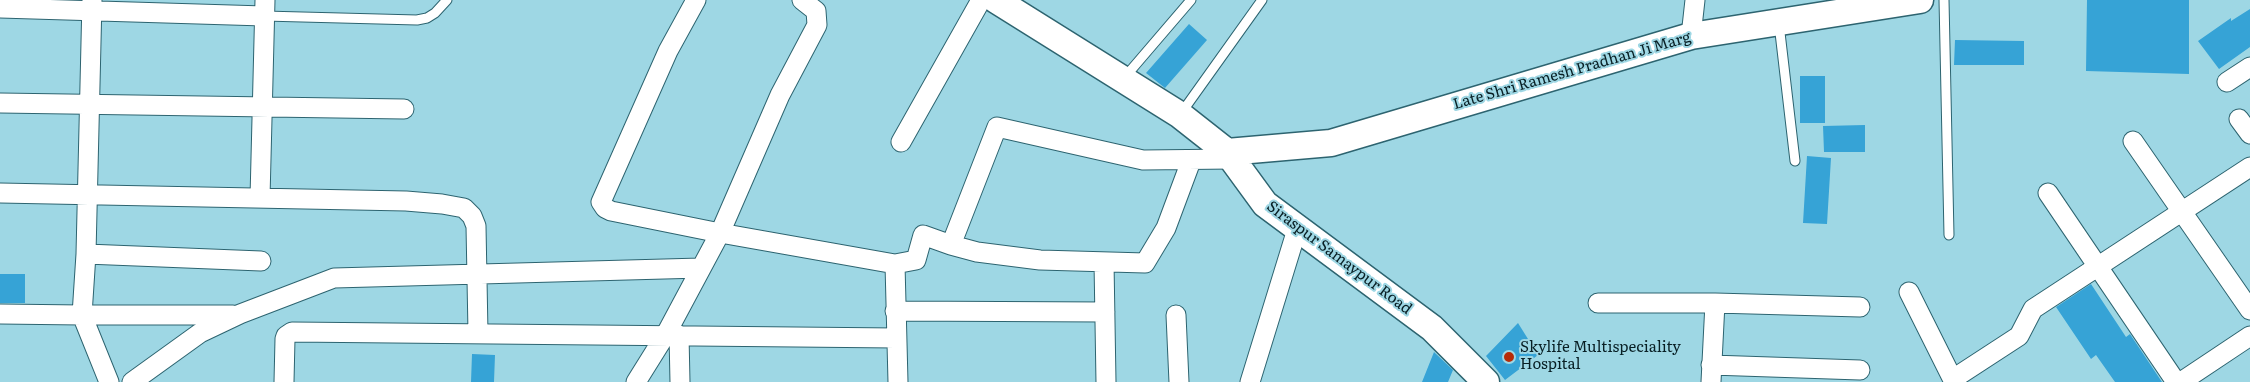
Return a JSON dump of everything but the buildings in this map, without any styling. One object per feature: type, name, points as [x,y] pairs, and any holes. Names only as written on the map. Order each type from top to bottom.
[{"type":"street","points":[[696,0],[668,51],[601,202],[605,208],[720,233],[895,264],[916,260],[923,235],[976,252],[1040,260],[1145,263],[1166,228],[1191,161]]},
{"type":"street","points":[[636,382],[673,335],[701,268],[720,233],[780,95],[816,25],[816,11],[802,0]]},
{"type":"street","points":[[1691,36],[1695,0]]},
{"type":"street","name":"Late Shri Ramesh Pradhan Ji Marg","points":[[1229,155],[1331,143],[1691,36],[1881,4],[1920,0]]},
{"type":"street","points":[[901,142],[999,1]]},
{"type":"street","name":"Siraspur Samaypur Road","points":[[999,1],[1180,114],[1229,155],[1265,204],[1298,226],[1432,328],[1486,382]]},
{"type":"street","points":[[92,5],[88,105],[86,254],[82,315],[109,382]]},
{"type":"street","points":[[0,8],[92,5],[265,8],[260,198]]},
{"type":"street","points":[[2227,82],[2250,67]]},
{"type":"street","points":[[0,103],[404,109]]},
{"type":"street","points":[[951,245],[997,127],[1143,160],[1191,161],[1229,155]]},
{"type":"street","points":[[2134,141],[2250,310]]},
{"type":"street","points":[[1909,292],[1953,380],[2019,336],[2034,309],[2250,167]]},
{"type":"street","points":[[0,193],[406,201],[464,208],[472,216],[476,226],[478,333]]},
{"type":"street","points":[[2048,193],[2176,382]]},
{"type":"street","points":[[1250,382],[1298,226]]},
{"type":"street","points":[[86,254],[262,261]]},
{"type":"street","points":[[1104,262],[1106,382]]},
{"type":"street","points":[[895,264],[898,382]]},
{"type":"street","points":[[132,382],[200,333],[240,314],[340,276],[701,268]]},
{"type":"street","points":[[1598,303],[1715,302],[1860,307]]},
{"type":"street","points":[[1715,302],[1711,373],[1860,370]]},
{"type":"street","points":[[895,311],[1105,312]]},
{"type":"street","points":[[0,314],[240,314]]},
{"type":"street","points":[[1176,315],[1179,382]]},
{"type":"street","points":[[284,382],[285,339],[292,332],[896,338]]},
{"type":"street","points":[[673,335],[680,382]]},
{"type":"street","points":[[2181,382],[2250,336]]},
{"type":"lane","points":[[265,8],[416,20],[427,18],[435,13],[447,0]]},
{"type":"lane","points":[[1123,79],[1191,0]]},
{"type":"lane","points":[[1180,114],[1262,0]]},
{"type":"lane","points":[[1944,0],[1949,236]]},
{"type":"lane","points":[[1779,22],[1795,162]]},
{"type":"place","name":"Skylife Multispeciality Hospital","points":[[1509,357]]}]
